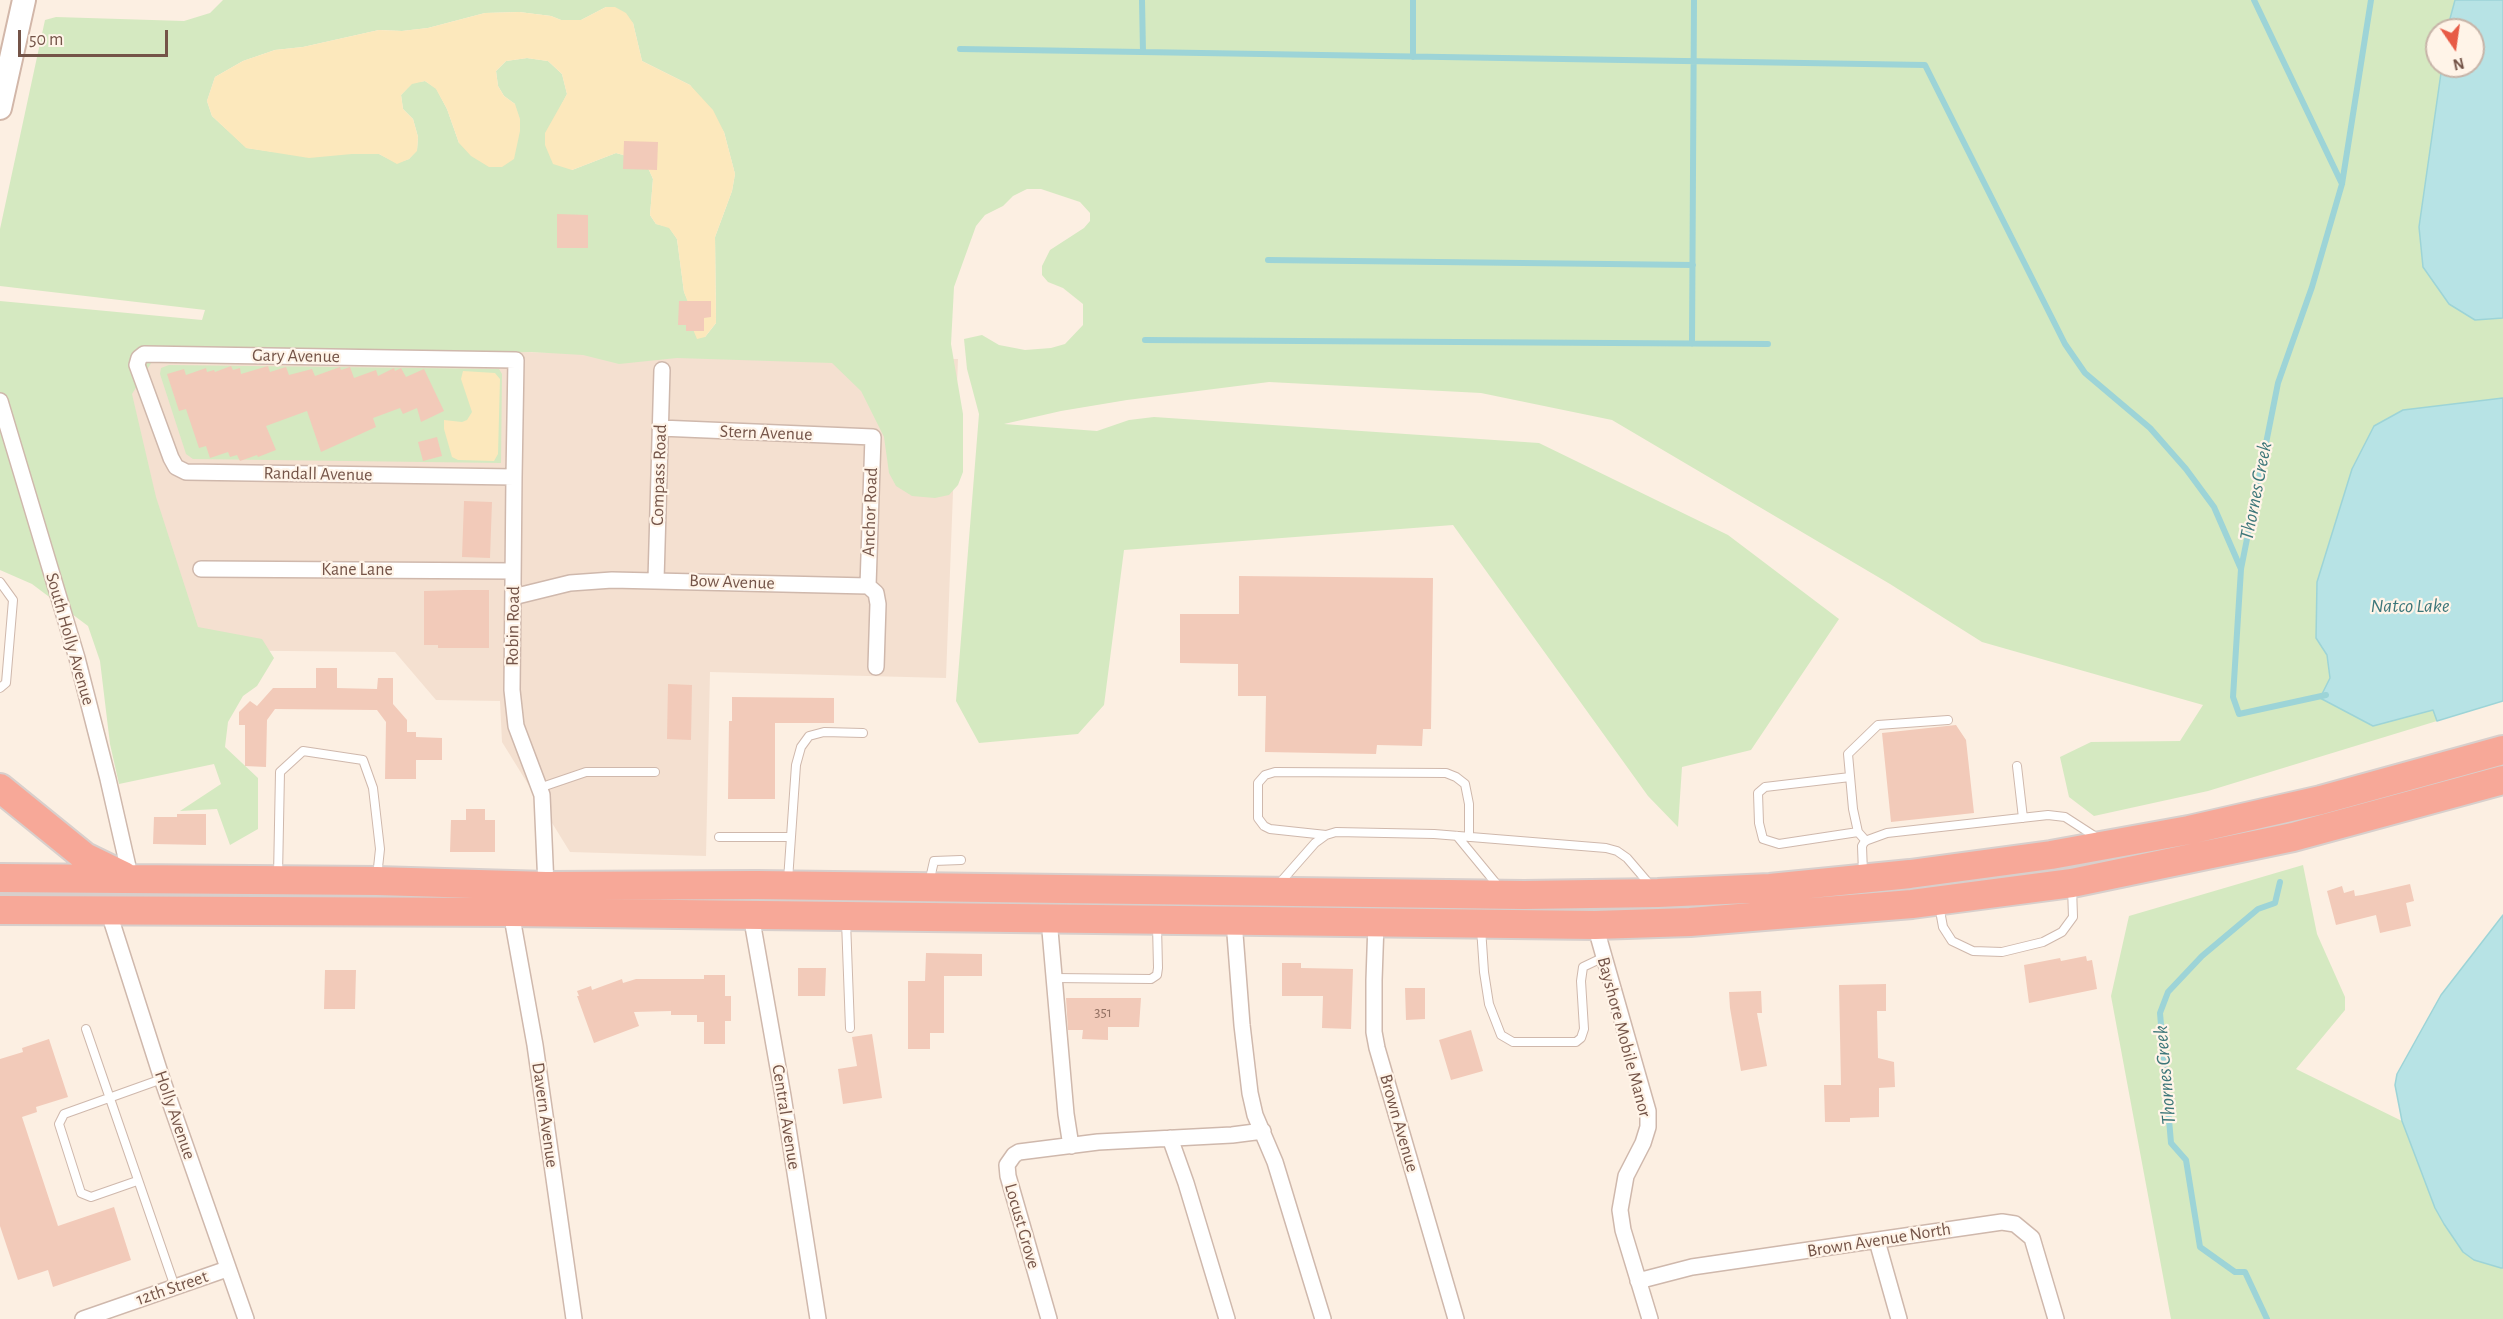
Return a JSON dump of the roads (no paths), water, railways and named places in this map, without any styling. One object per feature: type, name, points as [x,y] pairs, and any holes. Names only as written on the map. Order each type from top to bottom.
[{"type":"highway","points":[[0,878],[377,881],[546,886],[788,886],[1506,895],[1658,893],[1770,888],[1863,879],[2051,855],[2188,830],[2321,800],[2503,750]]},
{"type":"highway","points":[[0,910],[511,912],[1595,926],[1777,916],[1938,900],[2072,883],[2294,837],[2503,780]]},
{"type":"highway","points":[[0,788],[85,857],[131,880]]},
{"type":"street","points":[[0,108],[24,0]]},
{"type":"street","name":"Gary Avenue","points":[[157,417],[137,365],[139,358],[144,354],[516,360]]},
{"type":"street","name":"Robin Road","points":[[516,360],[513,708],[516,726],[540,788],[544,807],[546,886]]},
{"type":"street","name":"Compass Road","points":[[656,580],[662,370]]},
{"type":"street","name":"South Holly Avenue","points":[[0,401],[77,658],[131,880]]},
{"type":"street","name":"Randall Avenue","points":[[157,417],[171,458],[176,467],[186,472],[514,477]]},
{"type":"street","name":"Stern Avenue","points":[[660,428],[873,437]]},
{"type":"street","name":"Anchor Road","points":[[868,586],[873,437]]},
{"type":"street","name":"Kane Lane","points":[[201,569],[513,571]]},
{"type":"street","name":"Bow Avenue","points":[[513,597],[587,581],[656,580],[868,586]]},
{"type":"street","points":[[868,586],[876,593],[878,604],[876,667]]},
{"type":"street","name":"Holly Avenue","points":[[108,910],[162,1079],[246,1319]]},
{"type":"street","name":"Davern Avenue","points":[[511,912],[534,1045],[574,1319]]},
{"type":"street","name":"Central Avenue","points":[[751,915],[783,1096],[818,1319]]},
{"type":"street","points":[[1049,919],[1066,1114],[1071,1146]]},
{"type":"street","points":[[1234,921],[1250,1093],[1255,1115],[1275,1162],[1323,1319]]},
{"type":"street","name":"Brown Avenue","points":[[1376,923],[1374,1032],[1377,1048],[1455,1319]]},
{"type":"street","name":"Bayshore Mobile Manor","points":[[1595,926],[1602,958],[1647,1111],[1648,1127],[1643,1143],[1626,1176],[1620,1210],[1623,1230],[1650,1319]]},
{"type":"street","name":"Locust Grove","points":[[1049,1319],[1008,1176],[1007,1165],[1019,1152],[1263,1131]]},
{"type":"street","points":[[1170,1138],[1227,1319]]},
{"type":"street","name":"Brown Avenue North","points":[[1638,1281],[1692,1267],[2002,1222],[2015,1224],[2032,1238],[2056,1319]]},
{"type":"street","points":[[1877,1241],[1899,1319]]},
{"type":"street","name":"12th Street","points":[[83,1319],[227,1269]]},
{"type":"lane","points":[[0,582],[14,600],[6,683],[0,688]]},
{"type":"lane","points":[[1866,841],[1858,832],[1853,809],[1848,754],[1878,725],[1948,720]]},
{"type":"lane","points":[[788,886],[796,765],[801,747],[809,736],[824,732],[863,733]]},
{"type":"lane","points":[[278,881],[280,772],[303,751],[363,760],[373,788],[380,849],[377,881]]},
{"type":"lane","points":[[2017,766],[2023,818]]},
{"type":"lane","points":[[540,788],[586,772],[655,772]]},
{"type":"lane","points":[[1326,835],[1264,826],[1258,818],[1258,783],[1265,775],[1275,772],[1446,773],[1465,784],[1469,804],[1469,837]]},
{"type":"lane","points":[[1850,777],[1765,787],[1758,794],[1759,823],[1763,839],[1779,844],[1858,832]]},
{"type":"lane","points":[[1863,879],[1862,846],[1866,841],[1887,833],[2048,815],[2066,816],[2108,845]]},
{"type":"lane","points":[[1272,892],[1315,843],[1326,835],[1336,832],[1457,836],[1617,851],[1627,858],[1658,893]]},
{"type":"lane","points":[[1457,836],[1506,895]]},
{"type":"lane","points":[[719,837],[790,837]]},
{"type":"lane","points":[[928,888],[934,861],[961,860]]},
{"type":"lane","points":[[1938,900],[1943,927],[1952,941],[1973,951],[2002,952],[2043,942],[2062,932],[2073,917],[2072,883]]},
{"type":"lane","points":[[846,916],[850,1028]]},
{"type":"lane","points":[[1054,978],[1151,979],[1157,975],[1158,968],[1157,920]]},
{"type":"lane","points":[[1481,924],[1489,1004],[1501,1035],[1513,1042],[1576,1042],[1581,1038],[1584,1029],[1581,981],[1583,967],[1602,958]]},
{"type":"lane","points":[[86,1029],[175,1287]]},
{"type":"lane","points":[[137,1181],[91,1197],[81,1193],[59,1124],[64,1114],[162,1079]]},
{"type":"water","points":[[2455,0],[2503,0],[2503,318],[2475,320],[2449,304],[2423,267],[2419,227],[2440,78],[2485,78],[2485,18],[2450,18]]},
{"type":"water","name":"Natco Lake","points":[[2503,398],[2503,701],[2437,721],[2433,710],[2373,726],[2320,698],[2330,678],[2327,655],[2316,638],[2317,582],[2352,469],[2374,426],[2403,410]]},
{"type":"water","points":[[2503,915],[2503,1268],[2501,1268],[2474,1260],[2463,1252],[2444,1224],[2435,1208],[2402,1121],[2395,1085],[2397,1074],[2441,995]]},
{"type":"waterway","points":[[1142,0],[1143,52]]},
{"type":"waterway","points":[[1413,0],[1413,57]]},
{"type":"waterway","points":[[1692,344],[1694,0]]},
{"type":"waterway","points":[[2254,0],[2342,184]]},
{"type":"waterway","name":"Thornes Creek","points":[[2326,695],[2239,714],[2233,697],[2241,569],[2278,383],[2312,287],[2342,184],[2371,0]]},
{"type":"waterway","points":[[960,49],[1925,65],[2065,344],[2085,373],[2150,428],[2186,469],[2214,507],[2241,569]]},
{"type":"waterway","points":[[1268,260],[1693,265]]},
{"type":"waterway","points":[[1145,340],[1768,344]]},
{"type":"waterway","name":"Thornes Creek","points":[[2267,1319],[2245,1272],[2235,1272],[2200,1247],[2186,1160],[2171,1143],[2160,1013],[2168,992],[2202,956],[2258,909],[2275,903],[2280,882]]}]
